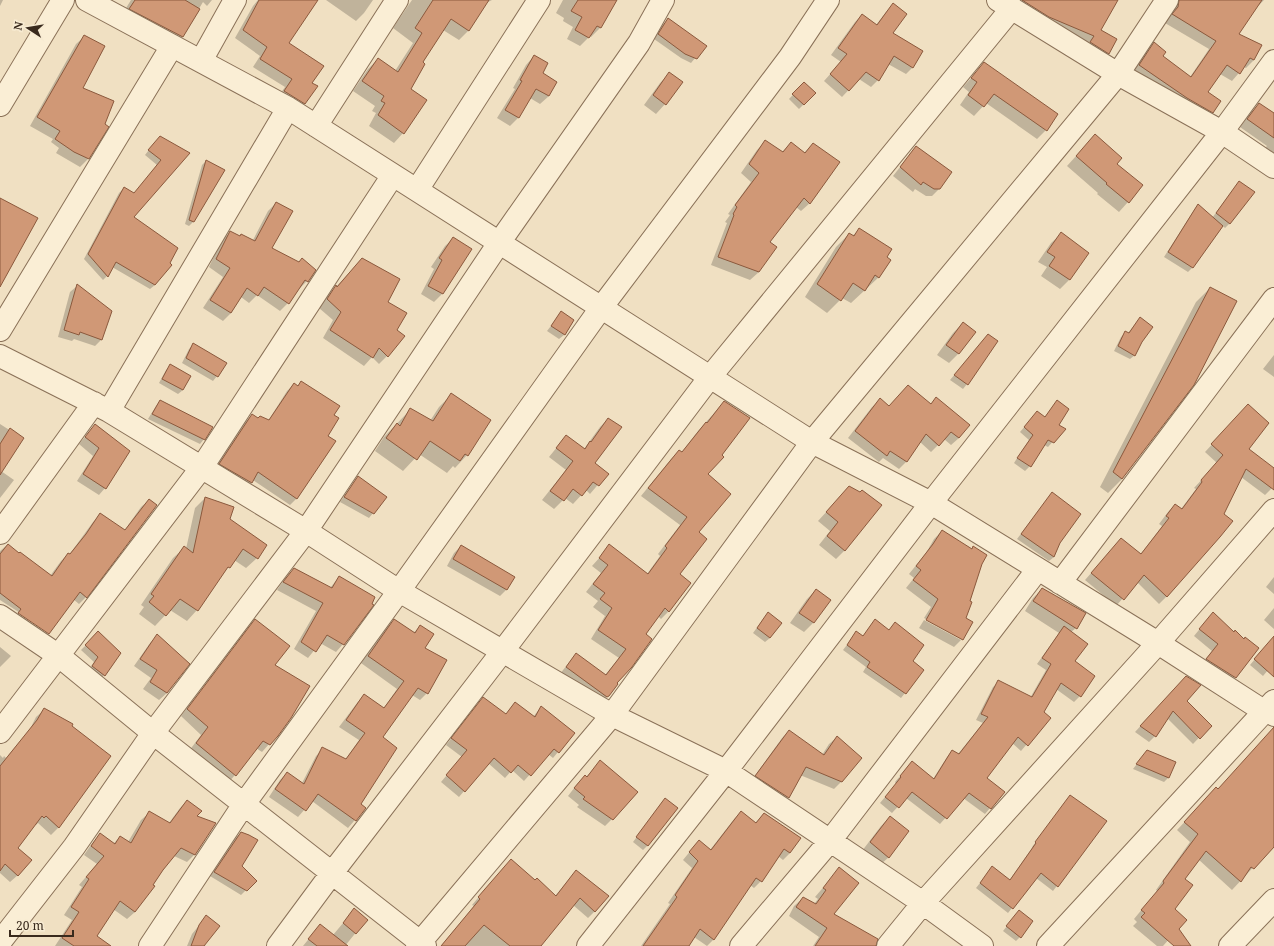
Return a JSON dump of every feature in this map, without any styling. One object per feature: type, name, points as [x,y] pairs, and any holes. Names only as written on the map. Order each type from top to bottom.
[{"type":"street","points":[[0,105],[63,0]]},
{"type":"street","points":[[87,0],[288,108],[812,442],[931,503],[1158,643],[1260,708],[1272,708]]},
{"type":"street","points":[[201,61],[235,0]]},
{"type":"street","points":[[316,126],[397,0]]},
{"type":"street","points":[[417,190],[539,0]]},
{"type":"street","points":[[0,942],[74,846],[153,733],[306,531],[499,243],[639,43],[663,0]]},
{"type":"street","points":[[150,946],[244,804],[399,592],[602,308],[790,57],[828,0]]},
{"type":"street","points":[[0,616],[59,656],[153,733],[332,873],[421,945],[612,716],[812,442],[1118,74],[1167,0]]},
{"type":"street","points":[[278,946],[710,377],[1004,3],[1118,74],[1222,132],[1274,167]]},
{"type":"street","points":[[0,330],[172,46]]},
{"type":"street","points":[[588,946],[726,771],[931,503],[1222,132],[1274,61]]},
{"type":"street","points":[[0,533],[102,407],[288,108]]},
{"type":"street","points":[[0,732],[202,467],[393,175]]},
{"type":"street","points":[[1060,583],[1274,299]]},
{"type":"street","points":[[0,356],[102,407],[306,531],[399,592],[612,716],[726,771],[923,902],[982,946]]},
{"type":"street","points":[[888,946],[923,902],[1158,643],[1274,510]]},
{"type":"street","points":[[741,946],[830,841],[1038,570]]},
{"type":"street","points":[[1048,946],[1272,708]]},
{"type":"street","points":[[1230,946],[1274,900]]},
{"type":"building","points":[[135,0],[185,0],[200,9],[183,37],[129,9]]},
{"type":"building","points":[[259,0],[318,0],[289,43],[324,66],[312,83],[318,86],[305,104],[284,91],[292,79],[260,59],[267,47],[243,30]]},
{"type":"building","points":[[433,0],[489,0],[469,31],[451,19],[423,62],[425,64],[411,89],[427,100],[404,134],[378,115],[385,103],[381,101],[384,96],[362,81],[378,58],[398,72],[422,33],[415,28]]},
{"type":"building","points":[[578,0],[617,0],[601,28],[597,26],[589,38],[575,30],[582,17],[571,11]]},
{"type":"building","points":[[1022,0],[1118,0],[1101,30],[1117,39],[1109,54],[1090,42],[1094,36],[1049,17]]},
{"type":"building","points":[[1179,0],[1262,0],[1239,34],[1262,45],[1254,60],[1250,58],[1240,74],[1227,65],[1208,92],[1221,101],[1213,113],[1187,98],[1139,65],[1154,42],[1166,52],[1163,56],[1191,77],[1216,41],[1172,14],[1178,7]]},
{"type":"building","points":[[893,3],[907,14],[893,33],[923,51],[913,68],[894,56],[879,81],[866,72],[849,91],[830,74],[847,54],[838,48],[862,14],[877,25]]},
{"type":"building","points":[[668,18],[707,46],[697,59],[685,54],[658,34]]},
{"type":"building","points":[[84,35],[105,46],[83,88],[114,101],[105,124],[109,127],[89,159],[74,152],[55,139],[60,131],[37,117]]},
{"type":"building","points":[[534,55],[548,63],[543,73],[557,82],[549,96],[536,89],[519,118],[505,110],[522,81],[520,80]]},
{"type":"building","points":[[984,62],[1058,114],[1047,131],[994,94],[984,107],[968,95],[977,82],[971,78]]},
{"type":"building","points":[[669,72],[683,82],[666,105],[653,95]]},
{"type":"building","points":[[804,82],[816,93],[804,105],[792,94]]},
{"type":"building","points":[[1259,103],[1274,113],[1274,138],[1247,119]]},
{"type":"building","points":[[1095,134],[1122,158],[1117,164],[1143,185],[1129,203],[1076,156]]},
{"type":"building","points":[[160,136],[190,153],[134,217],[178,248],[170,263],[172,265],[155,285],[116,262],[108,277],[88,254],[124,187],[134,193],[161,160],[148,150]]},
{"type":"building","points":[[765,140],[783,152],[791,142],[805,153],[813,143],[840,162],[810,204],[804,198],[770,242],[777,247],[759,272],[718,257],[734,215],[733,214],[737,207],[735,205],[759,173],[749,164]]},
{"type":"building","points":[[916,146],[952,172],[940,189],[934,189],[923,182],[921,185],[900,167]]},
{"type":"building","points":[[206,160],[225,170],[194,222],[189,220]]},
{"type":"building","points":[[1239,181],[1255,192],[1230,224],[1216,213]]},
{"type":"building","points":[[0,198],[38,218],[0,287]]},
{"type":"building","points":[[276,202],[293,211],[272,248],[299,262],[302,258],[316,270],[308,282],[305,280],[289,304],[264,287],[258,296],[247,288],[231,313],[210,300],[230,268],[216,259],[230,231],[240,236],[241,234],[255,241]]},
{"type":"building","points":[[1198,204],[1223,226],[1193,268],[1168,252]]},
{"type":"building","points":[[859,228],[892,249],[887,257],[891,260],[879,278],[875,275],[865,291],[853,283],[841,301],[817,284],[849,233],[854,236]]},
{"type":"building","points":[[1061,232],[1089,253],[1070,280],[1049,266],[1055,257],[1047,252]]},
{"type":"building","points":[[453,237],[472,249],[443,294],[428,286],[442,260],[439,258]]},
{"type":"building","points":[[362,258],[400,279],[388,302],[407,313],[397,330],[405,336],[388,357],[379,348],[373,358],[330,330],[341,312],[327,299],[336,285],[337,287]]},
{"type":"building","points":[[77,284],[112,311],[102,340],[80,332],[79,335],[64,330]]},
{"type":"building","points":[[1210,287],[1237,301],[1194,385],[1122,479],[1113,472]]},
{"type":"building","points":[[561,311],[574,320],[565,335],[551,326]]},
{"type":"building","points":[[1140,317],[1153,327],[1142,342],[1135,356],[1118,346],[1125,331],[1129,333]]},
{"type":"building","points":[[963,322],[976,332],[959,354],[946,345]]},
{"type":"building","points":[[988,334],[998,341],[968,385],[954,375]]},
{"type":"building","points":[[193,343],[227,363],[218,377],[186,358]]},
{"type":"building","points":[[170,364],[191,376],[183,390],[162,379]]},
{"type":"building","points":[[301,381],[340,406],[334,415],[339,418],[328,436],[336,441],[297,499],[258,472],[252,483],[219,464],[252,414],[258,418],[260,416],[269,420],[294,383],[298,386]]},
{"type":"building","points":[[908,385],[931,404],[936,397],[970,425],[959,438],[951,432],[939,446],[926,434],[907,462],[890,451],[887,456],[855,431],[880,398],[889,406]]},
{"type":"building","points":[[451,393],[491,420],[468,456],[465,454],[460,461],[430,441],[417,460],[386,438],[397,423],[400,426],[410,408],[433,421]]},
{"type":"building","points":[[160,400],[213,427],[205,440],[152,414]]},
{"type":"building","points":[[1057,400],[1069,409],[1059,425],[1066,429],[1054,443],[1048,440],[1031,467],[1017,458],[1033,435],[1024,427],[1037,411],[1045,417]]},
{"type":"building","points":[[724,401],[750,418],[722,455],[724,457],[708,474],[731,494],[699,532],[707,539],[680,574],[691,583],[669,612],[665,608],[646,634],[652,639],[632,667],[617,683],[618,684],[607,697],[566,667],[576,653],[606,675],[626,649],[598,630],[612,608],[600,599],[605,593],[593,584],[608,565],[599,558],[609,544],[648,574],[667,548],[665,546],[687,517],[648,488],[679,450],[682,452]]},
{"type":"building","points":[[1248,404],[1269,423],[1249,449],[1274,468],[1274,490],[1246,469],[1224,514],[1233,521],[1167,597],[1144,575],[1124,600],[1091,573],[1121,538],[1141,554],[1169,518],[1166,516],[1175,504],[1182,509],[1202,482],[1201,480],[1223,455],[1211,444]]},
{"type":"building","points":[[608,418],[622,427],[595,463],[609,474],[599,486],[593,482],[582,496],[573,489],[564,501],[550,491],[573,461],[556,448],[566,435],[585,449]]},
{"type":"building","points":[[95,424],[130,451],[106,489],[83,474],[99,448],[85,437]]},
{"type":"building","points":[[10,428],[24,438],[0,475],[0,444]]},
{"type":"building","points":[[358,476],[387,497],[374,514],[344,497]]},
{"type":"building","points":[[849,486],[860,492],[862,490],[882,505],[845,551],[827,536],[838,522],[826,512]]},
{"type":"building","points":[[1052,492],[1081,514],[1060,543],[1054,557],[1021,534]]},
{"type":"building","points":[[205,497],[234,507],[230,519],[267,545],[258,559],[243,549],[230,568],[228,567],[198,611],[180,599],[166,616],[149,602],[154,596],[151,594],[184,546],[193,553]]},
{"type":"building","points":[[149,499],[157,505],[87,598],[80,592],[49,634],[18,613],[21,609],[0,593],[0,554],[8,544],[52,576],[68,553],[70,554],[86,534],[100,513],[125,530]]},
{"type":"building","points":[[942,530],[972,549],[973,546],[987,555],[982,564],[970,601],[972,602],[966,618],[973,622],[963,640],[926,620],[938,599],[913,580],[921,570],[916,566]]},
{"type":"building","points":[[461,545],[515,577],[507,590],[453,559]]},
{"type":"building","points":[[294,568],[332,588],[339,576],[375,597],[372,604],[374,605],[344,645],[327,635],[316,652],[301,642],[323,603],[283,582]]},
{"type":"building","points":[[1042,588],[1086,613],[1077,629],[1033,601]]},
{"type":"building","points":[[816,589],[831,600],[814,623],[799,613]]},
{"type":"building","points":[[768,612],[782,623],[770,638],[757,628]]},
{"type":"building","points":[[1213,612],[1234,632],[1235,630],[1244,639],[1245,637],[1259,648],[1236,678],[1206,659],[1218,644],[1199,629]]},
{"type":"building","points":[[255,619],[290,646],[275,665],[310,686],[291,718],[278,736],[270,745],[263,741],[236,776],[196,743],[208,727],[187,709]]},
{"type":"building","points":[[394,619],[415,633],[420,625],[434,634],[425,648],[447,660],[428,694],[418,688],[383,737],[397,748],[361,804],[366,808],[356,821],[318,794],[306,811],[275,789],[287,772],[304,784],[322,747],[346,759],[365,733],[346,720],[364,694],[384,708],[404,681],[368,656]]},
{"type":"building","points":[[875,619],[889,630],[895,622],[924,645],[913,661],[924,670],[906,694],[867,667],[870,662],[847,645],[856,631],[863,636]]},
{"type":"building","points":[[1064,626],[1088,644],[1075,661],[1095,676],[1081,697],[1061,683],[1044,712],[1051,718],[1028,746],[1018,737],[987,778],[1005,792],[991,809],[969,793],[947,819],[912,792],[899,808],[885,797],[912,761],[934,779],[952,750],[959,754],[988,717],[981,714],[998,680],[1032,697],[1051,664],[1042,658]]},
{"type":"building","points":[[98,631],[121,653],[105,676],[92,666],[98,657],[85,645]]},
{"type":"building","points":[[157,634],[190,664],[167,693],[150,682],[157,670],[140,659]]},
{"type":"building","points":[[1274,636],[1274,677],[1254,659]]},
{"type":"building","points":[[1186,676],[1201,685],[1187,701],[1212,726],[1200,739],[1173,711],[1156,737],[1140,726]]},
{"type":"building","points":[[483,697],[506,714],[515,702],[535,717],[541,706],[575,733],[559,753],[554,749],[531,776],[518,765],[511,773],[494,758],[465,792],[446,775],[467,750],[451,738]]},
{"type":"building","points":[[44,708],[73,724],[72,726],[111,756],[59,828],[46,816],[44,818],[42,816],[18,848],[32,860],[18,876],[5,864],[0,871],[0,766],[37,720]]},
{"type":"building","points":[[1274,727],[1274,847],[1254,869],[1251,867],[1241,882],[1206,851],[1185,879],[1193,885],[1175,909],[1187,920],[1179,929],[1191,946],[1174,946],[1141,917],[1145,913],[1141,910],[1164,883],[1163,881],[1198,834],[1184,822],[1216,787],[1218,789]]},
{"type":"building","points":[[789,730],[824,755],[837,736],[862,758],[842,782],[806,767],[789,798],[755,776]]},
{"type":"building","points":[[1147,750],[1176,762],[1169,778],[1136,764]]},
{"type":"building","points":[[600,760],[638,792],[613,820],[583,799],[585,797],[574,788],[585,775],[587,777]]},
{"type":"building","points":[[1070,795],[1107,821],[1058,887],[1041,873],[1013,909],[980,883],[992,866],[1010,880],[1036,843],[1035,842]]},
{"type":"building","points":[[665,798],[678,808],[648,846],[636,837]]},
{"type":"building","points":[[187,800],[202,811],[197,816],[216,823],[195,855],[181,848],[163,870],[153,885],[155,886],[135,912],[120,901],[97,936],[111,946],[74,946],[62,938],[79,912],[71,907],[89,879],[86,877],[104,856],[91,846],[100,833],[115,844],[120,836],[131,843],[149,811],[170,823]]},
{"type":"building","points":[[741,811],[756,823],[764,813],[801,838],[790,853],[784,849],[762,882],[756,878],[714,940],[700,929],[689,946],[643,946],[677,897],[675,895],[698,861],[689,852],[699,840],[711,850]]},
{"type":"building","points":[[890,816],[909,831],[889,858],[870,842]]},
{"type":"building","points":[[241,832],[258,840],[242,866],[257,881],[247,891],[214,872]]},
{"type":"building","points":[[511,859],[535,880],[537,878],[556,896],[576,870],[609,896],[595,912],[580,898],[541,946],[510,946],[484,925],[465,946],[441,946],[480,899],[478,897]]},
{"type":"building","points":[[839,867],[859,883],[834,914],[878,939],[876,946],[815,946],[827,928],[796,907],[803,897],[816,904],[826,890],[823,888]]},
{"type":"building","points":[[354,908],[368,920],[356,934],[343,923]]},
{"type":"building","points":[[1019,910],[1033,921],[1021,938],[1006,926]]},
{"type":"building","points":[[206,915],[220,926],[204,946],[191,946],[199,925]]},
{"type":"building","points":[[320,924],[348,946],[317,946],[308,939]]}]
